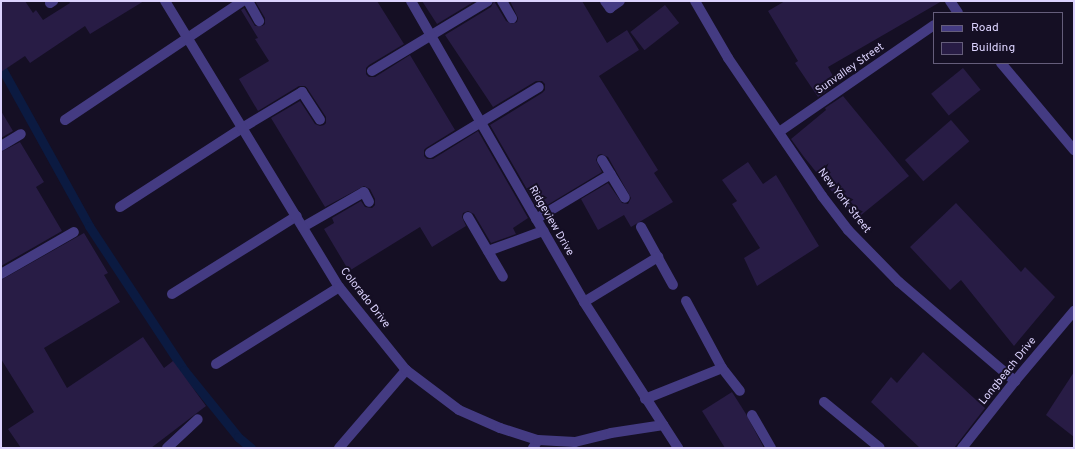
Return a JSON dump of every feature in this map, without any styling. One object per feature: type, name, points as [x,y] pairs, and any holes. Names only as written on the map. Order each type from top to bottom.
[{"type":"street","name":"Colorado Drive","points":[[165,1],[339,287],[406,370],[459,410],[536,444],[575,442],[612,433],[663,426]]},
{"type":"street","points":[[65,120],[243,1]]},
{"type":"street","points":[[248,1],[260,21]]},
{"type":"street","name":"Ridgeview Drive","points":[[411,1],[584,302],[645,399],[678,448]]},
{"type":"street","points":[[372,71],[488,1]]},
{"type":"street","points":[[502,1],[512,18]]},
{"type":"street","points":[[605,1],[610,8],[620,1]]},
{"type":"street","name":"New York Street","points":[[695,1],[728,58],[822,196],[853,235],[899,282],[1015,381]]},
{"type":"street","points":[[950,1],[955,12]]},
{"type":"street","name":"Sunvalley Street","points":[[779,132],[933,26]]},
{"type":"street","points":[[1001,64],[1074,150]]},
{"type":"street","points":[[430,153],[539,87]]},
{"type":"street","points":[[120,207],[242,128],[302,92],[320,120]]},
{"type":"street","points":[[1,146],[21,134]]},
{"type":"street","points":[[602,160],[625,198]]},
{"type":"street","points":[[536,219],[611,174]]},
{"type":"street","points":[[303,227],[364,192],[369,202]]},
{"type":"street","points":[[172,294],[297,216]]},
{"type":"street","points":[[468,217],[503,277]]},
{"type":"street","points":[[641,227],[674,284]]},
{"type":"street","points":[[488,251],[543,231]]},
{"type":"street","points":[[1,274],[74,232]]},
{"type":"street","points":[[584,302],[658,257]]},
{"type":"street","points":[[216,364],[339,287]]},
{"type":"street","points":[[686,301],[722,368],[740,391]]},
{"type":"street","name":"Longbeach Drive","points":[[962,448],[1015,381],[1074,311]]},
{"type":"street","points":[[645,399],[722,368]]},
{"type":"street","points":[[339,448],[406,370]]},
{"type":"street","points":[[824,402],[880,448]]},
{"type":"street","points":[[752,415],[771,448]]},
{"type":"street","points":[[167,448],[198,419]]},
{"type":"building","points":[[1,1],[25,1],[33,13],[36,10],[43,20],[70,3],[69,1],[144,1],[90,34],[85,26],[30,63],[25,56],[1,72]]},
{"type":"building","points":[[255,1],[377,1],[404,44],[369,65],[366,68],[366,74],[369,77],[375,77],[410,55],[455,130],[426,148],[424,150],[424,156],[427,159],[433,159],[478,131],[528,218],[513,228],[516,234],[491,243],[474,214],[468,211],[463,213],[462,217],[466,226],[432,247],[420,227],[349,271],[324,229],[334,223],[332,218],[361,201],[365,207],[372,208],[375,205],[375,199],[370,189],[364,186],[325,207],[271,118],[300,101],[315,124],[320,126],[324,125],[326,123],[326,117],[305,86],[299,86],[258,111],[239,79],[269,61],[255,39],[258,38],[241,10],[244,8],[255,26],[262,26],[265,24],[265,18]]},
{"type":"building","points":[[422,1],[475,1],[437,24]]},
{"type":"building","points":[[494,1],[506,21],[512,24],[517,22],[518,18],[510,1],[582,1],[607,43],[627,30],[639,50],[599,76],[658,170],[654,173],[673,202],[631,227],[624,215],[598,230],[581,199],[608,183],[622,203],[628,204],[631,198],[608,157],[601,154],[598,155],[596,160],[602,172],[539,210],[490,125],[542,93],[545,90],[545,84],[542,81],[536,81],[493,107],[445,35],[491,7]]},
{"type":"building","points":[[785,1],[942,1],[828,67],[834,78],[830,81],[834,86],[818,97],[795,63],[798,61],[768,11]]},
{"type":"building","points":[[665,5],[679,23],[644,50],[630,32]]},
{"type":"building","points":[[963,68],[981,90],[949,116],[931,94]]},
{"type":"building","points":[[843,96],[909,176],[855,220],[791,139],[826,110],[825,108]]},
{"type":"building","points":[[1,111],[13,131],[1,138]]},
{"type":"building","points":[[951,120],[969,141],[923,181],[905,160]]},
{"type":"building","points":[[20,142],[44,182],[36,187],[62,231],[1,266],[1,152]]},
{"type":"building","points":[[748,162],[763,184],[776,175],[819,246],[757,286],[744,258],[760,248],[732,204],[737,201],[722,180]]},
{"type":"building","points":[[956,203],[1021,272],[1025,267],[1055,297],[1014,346],[961,280],[950,290],[910,247]]},
{"type":"building","points":[[84,233],[108,273],[104,275],[120,302],[44,348],[67,388],[143,337],[164,368],[173,361],[206,406],[151,448],[21,448],[8,429],[34,412],[1,359],[1,280]]},
{"type":"building","points":[[923,352],[985,408],[954,448],[920,448],[871,402],[891,377],[897,383]]},
{"type":"building","points":[[1074,372],[1074,437],[1046,415]]},
{"type":"building","points":[[732,392],[746,414],[764,448],[725,448],[702,411]]},
{"type":"waterway","points":[[1,67],[89,226],[184,370],[238,437],[251,448]]}]
